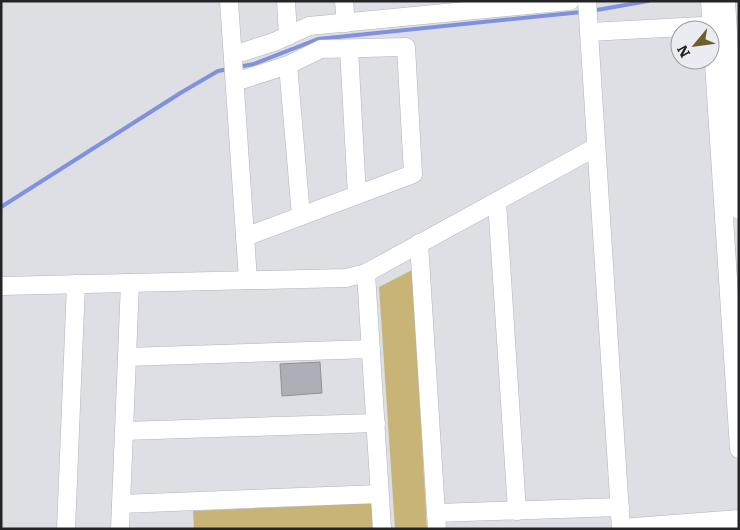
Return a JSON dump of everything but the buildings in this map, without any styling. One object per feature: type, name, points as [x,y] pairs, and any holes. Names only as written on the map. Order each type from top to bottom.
[{"type":"street","points":[[229,1],[248,280]]},
{"type":"street","points":[[286,1],[288,36]]},
{"type":"street","points":[[344,1],[346,23]]},
{"type":"street","points":[[722,3],[720,25],[739,449]]},
{"type":"street","points":[[234,69],[274,42],[309,26],[346,23],[403,9],[517,4],[670,20]]},
{"type":"street","points":[[584,12],[596,147],[621,528],[739,519]]},
{"type":"street","points":[[720,25],[739,210]]},
{"type":"street","points":[[234,69],[288,65],[322,49],[406,47],[413,174],[245,237]]},
{"type":"street","points":[[349,48],[357,195]]},
{"type":"street","points":[[288,65],[301,216]]},
{"type":"street","points":[[1,286],[346,278],[366,272],[596,147]]},
{"type":"street","points":[[497,201],[517,511]]},
{"type":"street","points":[[419,243],[436,521],[517,511],[620,507]]},
{"type":"street","points":[[366,272],[382,529]]},
{"type":"street","points":[[120,529],[130,283]]},
{"type":"street","points":[[66,529],[76,284]]},
{"type":"street","points":[[127,357],[371,349]]},
{"type":"street","points":[[124,431],[376,423]]},
{"type":"street","points":[[121,504],[380,494]]},
{"type":"shaded area","points":[[412,270],[427,529],[395,529],[379,287]]},
{"type":"shaded area","points":[[372,503],[373,529],[194,529],[193,511]]},
{"type":"waterway","points":[[591,11],[648,1]]},
{"type":"waterway","points":[[238,67],[254,64],[318,39],[582,12]]},
{"type":"waterway","points":[[1,207],[182,92],[218,71],[228,69]]}]
